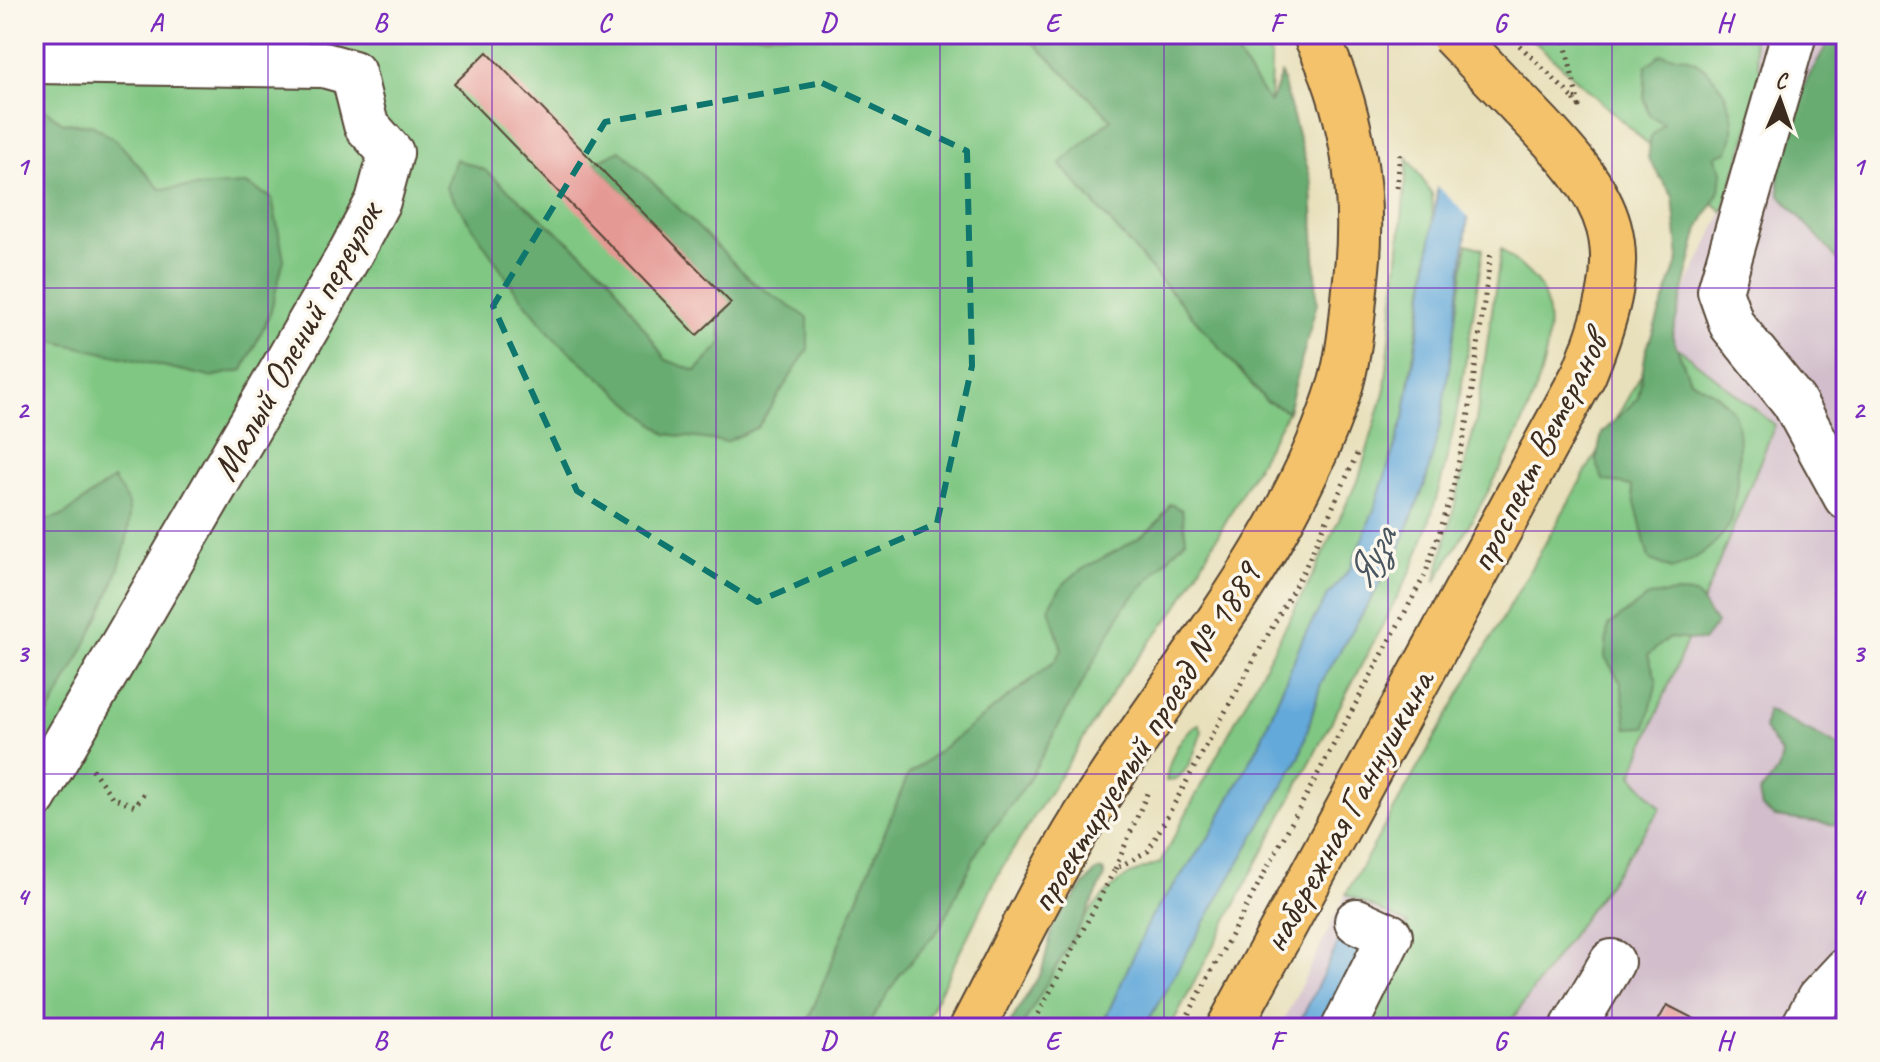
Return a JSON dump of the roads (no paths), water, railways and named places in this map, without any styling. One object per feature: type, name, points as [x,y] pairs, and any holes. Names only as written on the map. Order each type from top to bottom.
[{"type":"main road","name":"проектируемый проезд № 1889","points":[[972,1028],[1074,835],[1235,596],[1297,490],[1341,382],[1361,225],[1355,166],[1340,98],[1328,59],[1315,34]]},
{"type":"main road","name":"проспект Ветеранов","points":[[1452,34],[1593,184],[1609,222],[1613,276],[1607,311],[1584,374],[1465,594]]},
{"type":"main road","name":"набережная Ганнушкина","points":[[1229,1028],[1465,594]]},
{"type":"lane","points":[[1794,34],[1720,291],[1732,325],[1794,402],[1846,497]]},
{"type":"lane","name":"Малый Олений переулок","points":[[34,61],[324,65],[353,73],[366,125],[391,153],[378,201],[351,252],[34,797]]},
{"type":"lane","points":[[1344,1028],[1390,936],[1357,921]]},
{"type":"lane","points":[[1573,1028],[1612,962]]},
{"type":"lane","points":[[1803,1028],[1819,999],[1846,970]]},
{"type":"water","name":"Яуза","points":[[1457,34],[1490,34],[1453,342],[1440,425],[1425,484],[1396,557],[1321,683],[1300,756],[1144,1028],[1101,1028],[1151,917],[1209,837],[1259,745],[1303,638],[1328,595],[1350,569],[1374,510],[1404,418],[1421,318]]},
{"type":"water","points":[[1342,935],[1364,946],[1324,1028],[1297,1028]]}]
